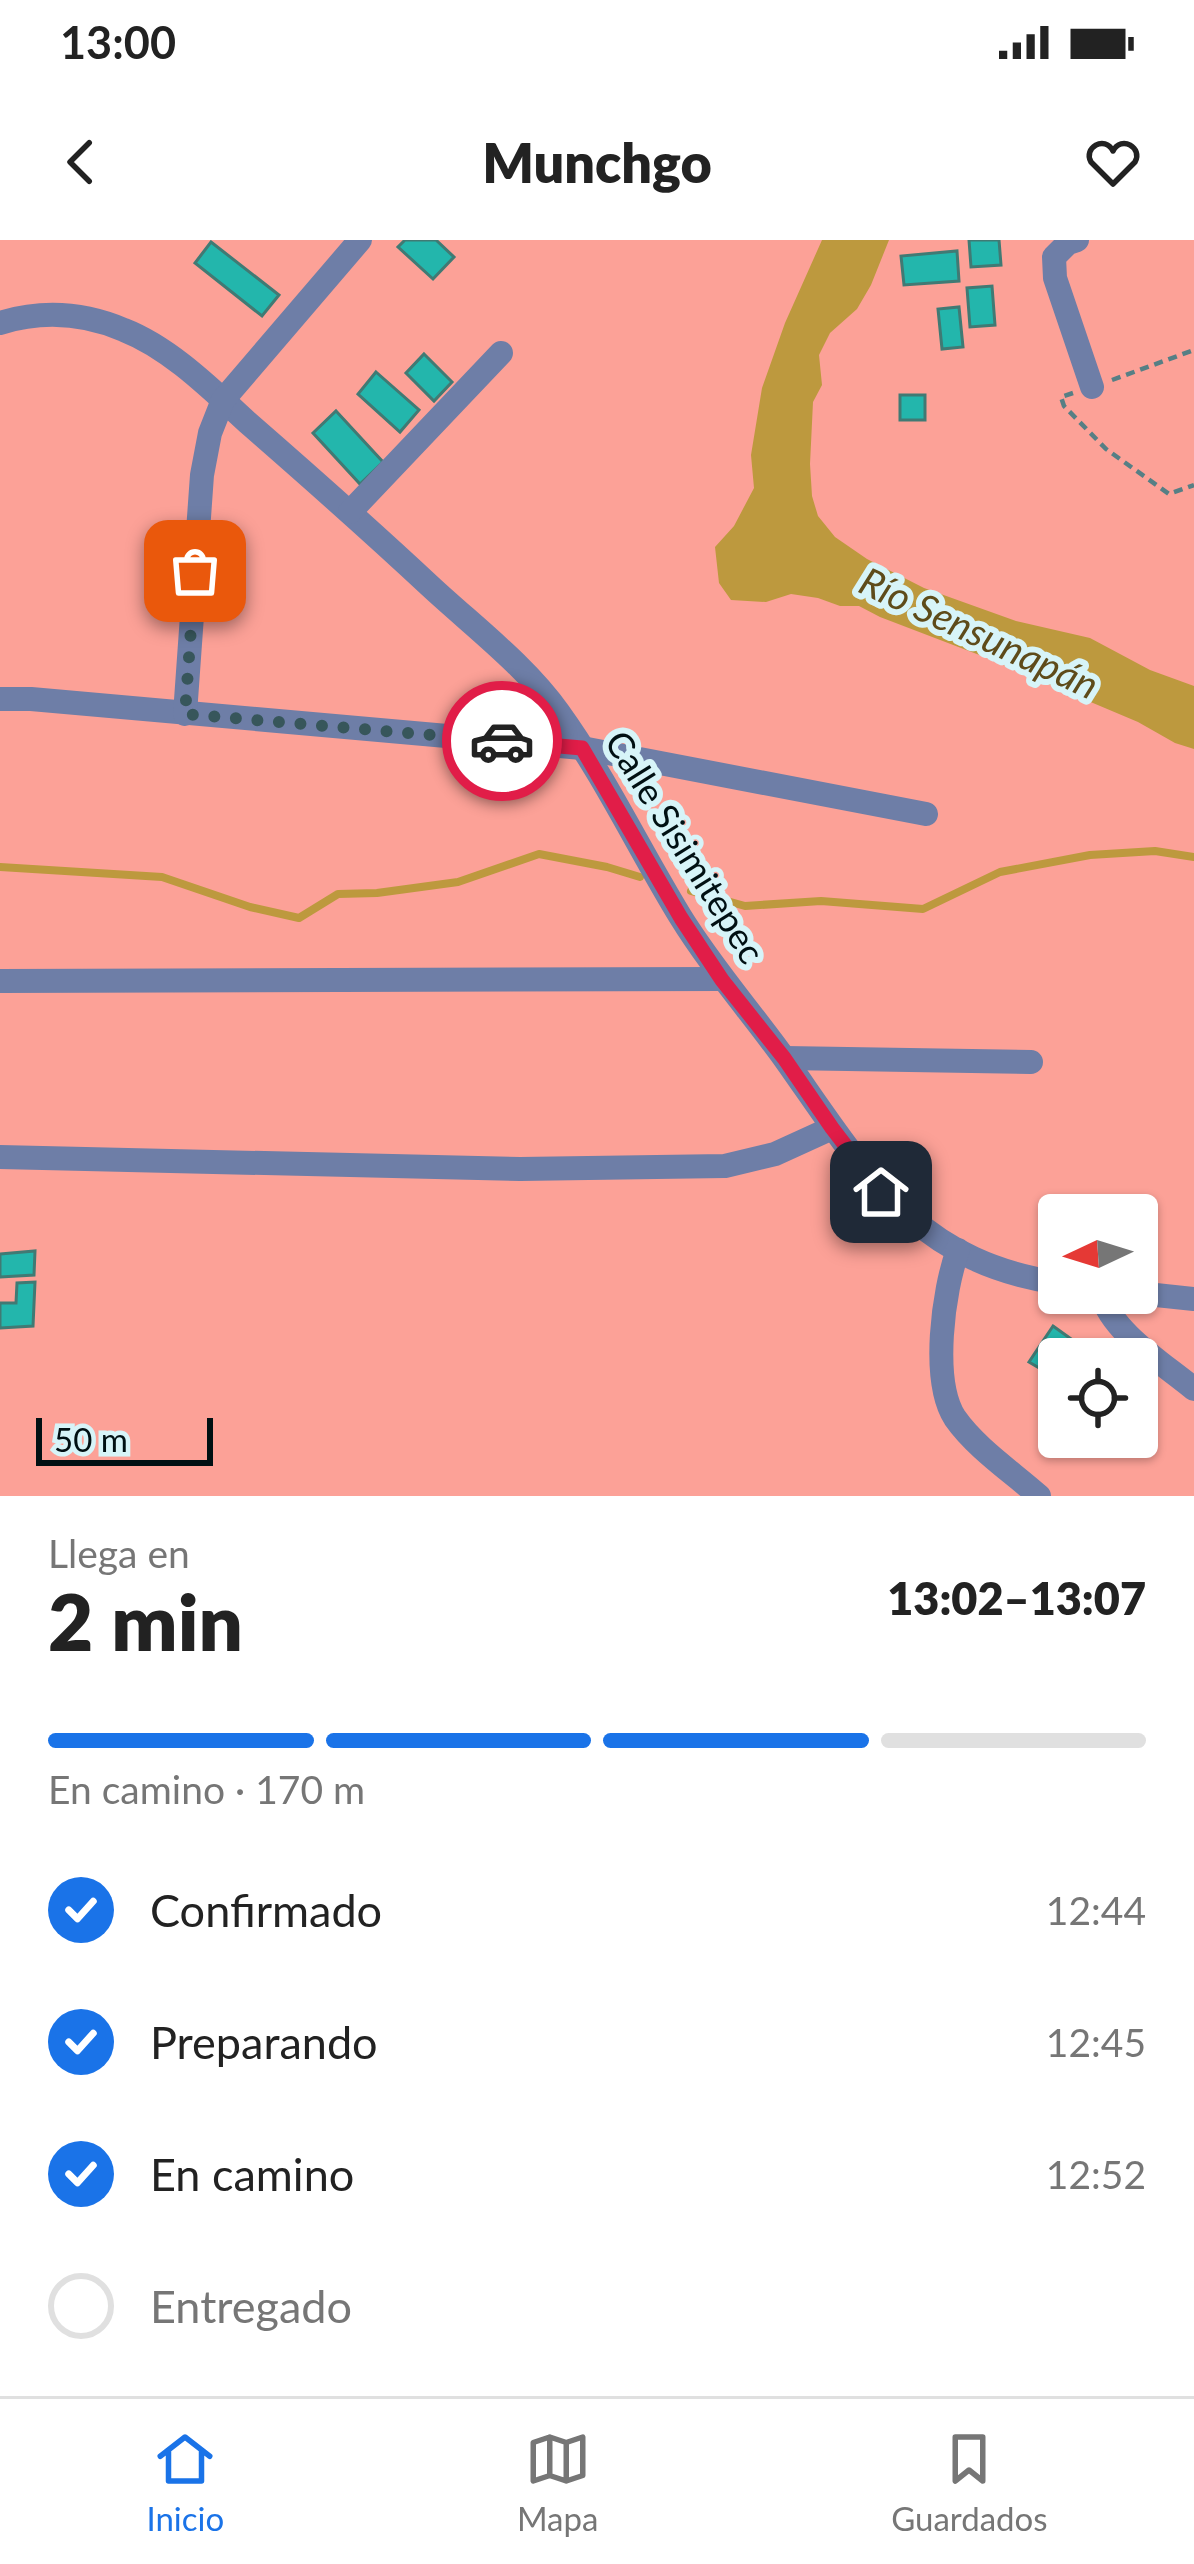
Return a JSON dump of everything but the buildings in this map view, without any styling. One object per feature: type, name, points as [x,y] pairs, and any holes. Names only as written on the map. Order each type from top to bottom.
[{"type":"street","points":[[185,714],[202,476],[210,433],[223,400],[360,240]]},
{"type":"street","points":[[1077,240],[1054,257],[1055,278],[1092,387]]},
{"type":"street","name":"Calle Sisimitepec","points":[[0,322],[46,314],[85,316],[128,331],[223,400],[350,512],[525,674],[556,709],[722,980],[881,1192],[916,1223],[958,1250],[1038,1280]]},
{"type":"street","points":[[350,512],[501,353]]},
{"type":"street","points":[[0,699],[582,748],[926,814]]},
{"type":"street","points":[[0,981],[722,980]]},
{"type":"street","points":[[784,1058],[1031,1062]]},
{"type":"street","points":[[0,1157],[520,1169],[725,1166],[775,1154],[832,1128]]},
{"type":"street","points":[[958,1250],[947,1280],[942,1316],[944,1386],[952,1414],[1039,1496]]},
{"type":"street","points":[[1158,1295],[1194,1299]]},
{"type":"street","points":[[1110,1314],[1120,1328],[1194,1389]]},
{"type":"path","points":[[1194,350],[1061,397],[1064,406],[1106,449],[1169,494],[1194,485]]},
{"type":"shaded area","points":[[0,240],[1194,240],[1194,1496],[0,1496]]},
{"type":"water","name":"Río Sensunapán","points":[[822,240],[889,240],[857,309],[830,333],[819,355],[822,385],[813,402],[810,464],[818,516],[835,537],[867,559],[924,588],[1016,621],[1090,638],[1150,670],[1194,686],[1194,749],[859,606],[791,594],[766,602],[731,600],[719,583],[715,547],[734,526],[754,488],[751,455],[762,388]]},
{"type":"waterway","points":[[691,891],[745,906],[821,901],[923,909],[1000,872],[1090,855],[1155,851],[1194,857]]},
{"type":"waterway","points":[[0,867],[162,877],[299,918],[338,894],[458,882],[539,854],[640,877]]},
{"type":"way so far","points":[[195,571],[185,714],[502,741]]},
{"type":"route","points":[[502,741],[582,748],[722,980],[881,1192]]}]
